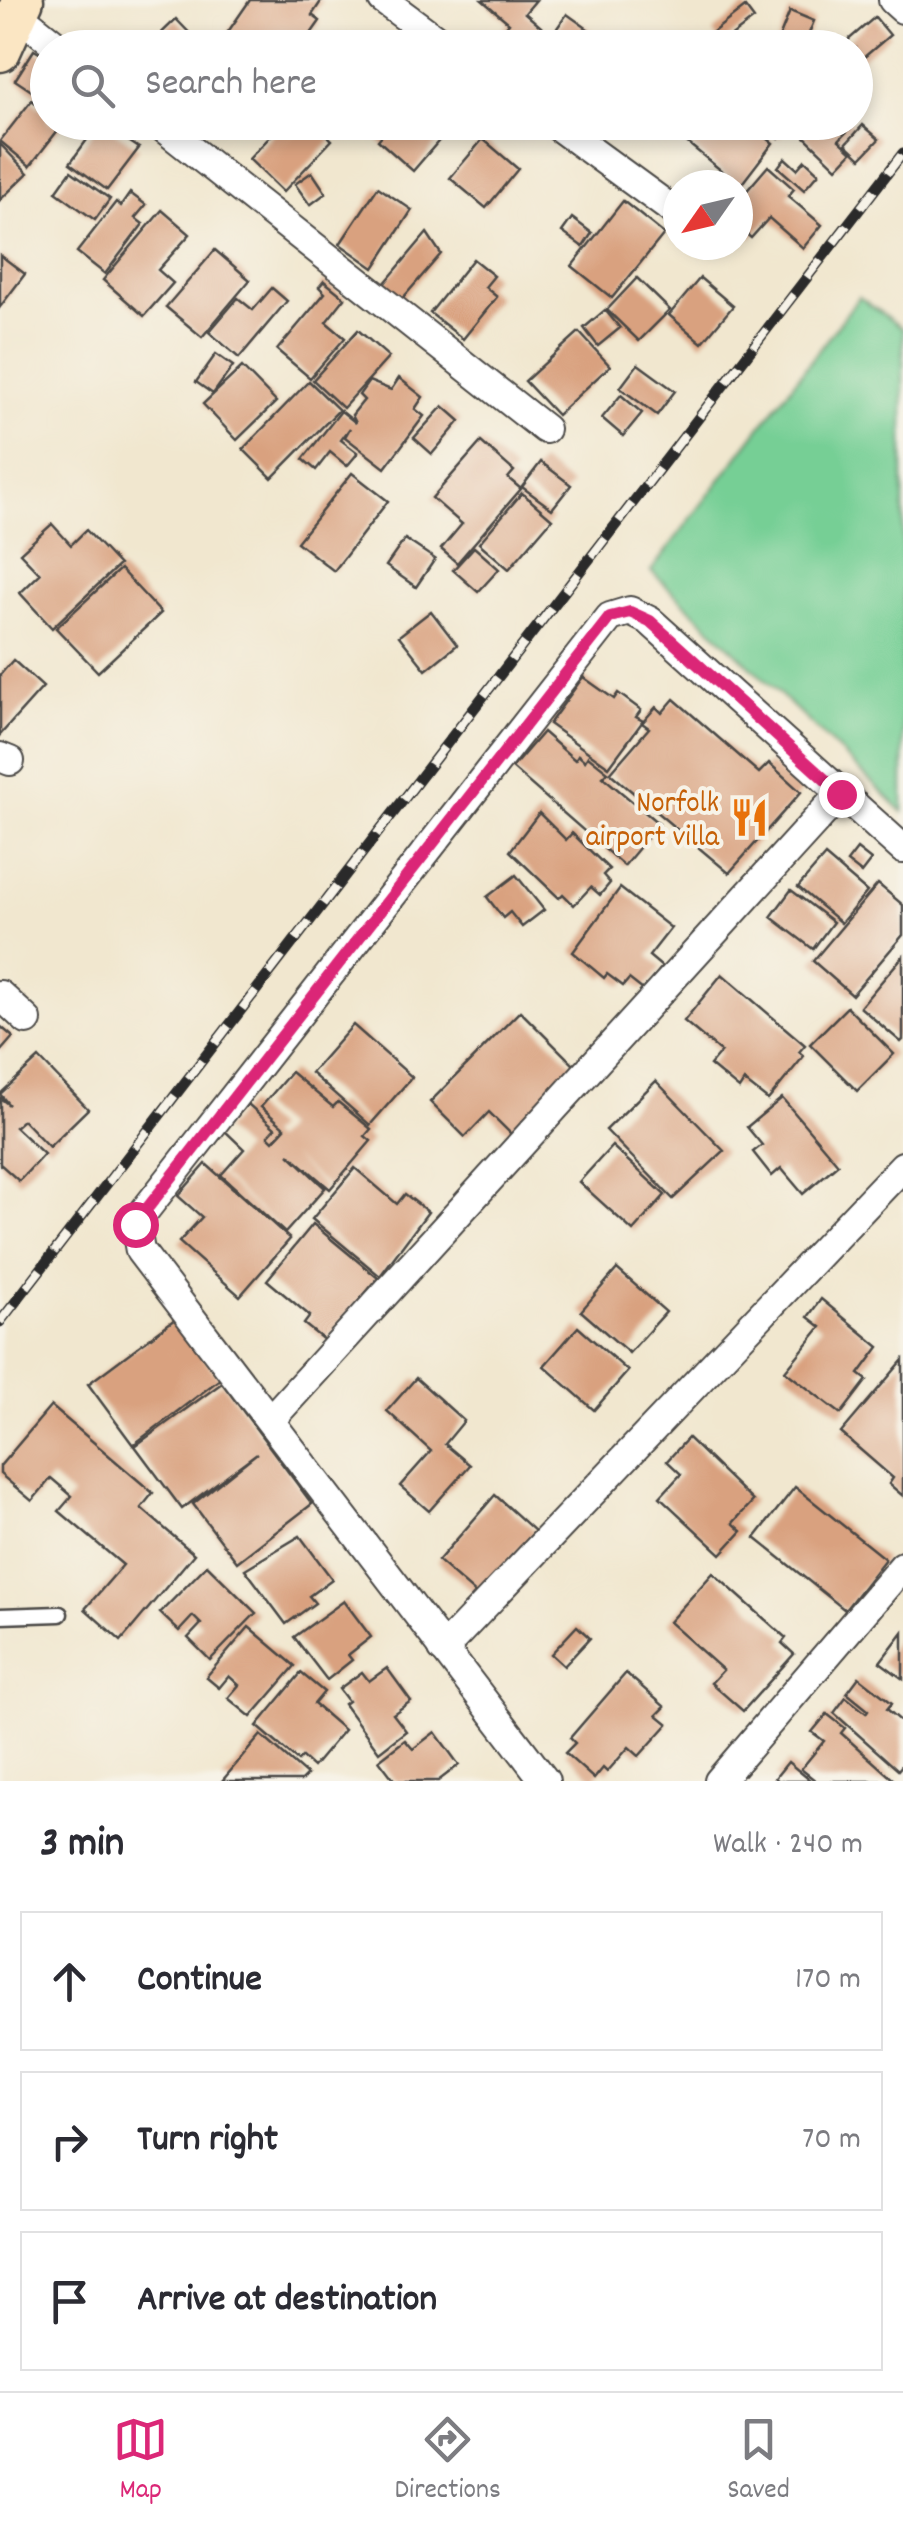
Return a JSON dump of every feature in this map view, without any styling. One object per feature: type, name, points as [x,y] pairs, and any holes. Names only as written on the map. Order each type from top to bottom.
[{"type":"street","points":[[383,0],[424,30]]},
{"type":"street","points":[[893,0],[903,9]]},
{"type":"street","points":[[0,51],[19,6],[42,30]]},
{"type":"street","points":[[179,140],[545,430]]},
{"type":"street","points":[[577,140],[663,203]]},
{"type":"street","points":[[545,1781],[140,1251],[135,1224],[610,617],[630,612],[650,621],[903,850]]},
{"type":"street","points":[[271,1419],[841,794]]},
{"type":"street","points":[[0,994],[27,1020]]},
{"type":"street","points":[[443,1649],[903,1166]]},
{"type":"street","points":[[720,1781],[903,1566]]},
{"type":"lane","points":[[0,1616],[60,1614]]},
{"type":"green space","points":[[859,297],[903,329],[903,812],[651,571]]},
{"type":"building","points":[[250,0],[322,0],[312,15],[320,21],[314,30],[229,30]]},
{"type":"building","points":[[482,0],[536,0],[525,13],[545,30],[503,30],[509,23]]},
{"type":"building","points":[[745,7],[754,19],[739,30],[716,30]]},
{"type":"building","points":[[790,11],[814,21],[810,30],[782,30]]},
{"type":"building","points":[[567,14],[589,30],[556,30]]},
{"type":"building","points":[[875,17],[890,35],[873,50],[873,30],[860,30]]},
{"type":"building","points":[[176,19],[187,30],[165,30]]},
{"type":"building","points":[[30,56],[30,90],[15,80]]},
{"type":"building","points":[[30,103],[30,140],[50,140],[30,166],[0,141]]},
{"type":"building","points":[[873,134],[879,139],[861,158],[846,144],[850,140],[873,140]]},
{"type":"building","points":[[87,140],[127,140],[139,148],[107,190],[70,163]]},
{"type":"building","points":[[267,140],[332,140],[283,192],[249,159]]},
{"type":"building","points":[[378,140],[440,140],[413,171]]},
{"type":"building","points":[[482,140],[518,169],[486,208],[450,178]]},
{"type":"building","points":[[684,140],[769,140],[773,143],[752,170],[721,170]]},
{"type":"building","points":[[808,140],[839,140],[852,152],[837,168]]},
{"type":"building","points":[[0,144],[28,173],[0,200]]},
{"type":"building","points":[[785,158],[797,169],[805,160],[819,173],[804,190],[778,167]]},
{"type":"building","points":[[768,166],[794,189],[788,196],[822,225],[803,248],[769,218],[753,236],[753,184]]},
{"type":"building","points":[[71,171],[110,199],[95,220],[56,192]]},
{"type":"building","points":[[312,172],[326,193],[310,205],[295,184]]},
{"type":"building","points":[[378,187],[412,210],[374,268],[340,244]]},
{"type":"building","points":[[130,193],[146,205],[135,218],[143,224],[105,274],[77,252],[116,202],[121,206]]},
{"type":"building","points":[[623,201],[663,233],[612,298],[572,266]]},
{"type":"building","points":[[162,210],[190,234],[158,270],[173,283],[144,316],[103,280]]},
{"type":"building","points":[[572,218],[592,233],[583,247],[562,232]]},
{"type":"building","points":[[427,233],[441,254],[402,299],[384,284]]},
{"type":"building","points":[[215,250],[250,280],[202,337],[166,307]]},
{"type":"building","points":[[0,255],[25,274],[0,307]]},
{"type":"building","points":[[473,259],[494,276],[485,287],[497,297],[463,339],[430,313]]},
{"type":"building","points":[[637,278],[670,310],[639,341],[607,310]]},
{"type":"building","points":[[700,278],[733,306],[702,343],[669,315]]},
{"type":"building","points":[[324,281],[345,298],[326,322],[345,338],[310,378],[277,350],[325,293],[319,287]]},
{"type":"building","points":[[272,288],[287,301],[239,358],[209,332],[238,298],[253,310]]},
{"type":"building","points":[[605,310],[620,328],[598,346],[584,328]]},
{"type":"building","points":[[358,330],[389,357],[343,408],[313,380]]},
{"type":"building","points":[[579,332],[610,366],[557,415],[525,381]]},
{"type":"building","points":[[216,354],[233,366],[213,394],[196,382]]},
{"type":"building","points":[[638,364],[675,391],[657,415],[620,388]]},
{"type":"building","points":[[242,367],[276,402],[237,440],[203,404]]},
{"type":"building","points":[[399,378],[423,397],[415,409],[424,416],[385,468],[345,437],[350,428],[341,440],[358,453],[347,466],[330,452],[316,470],[303,459],[341,411],[356,423],[352,415],[364,400],[359,395],[369,381],[391,390]]},
{"type":"building","points":[[309,381],[339,410],[272,478],[243,449]]},
{"type":"building","points":[[621,395],[642,413],[623,436],[602,418]]},
{"type":"building","points":[[443,406],[460,421],[432,454],[414,438]]},
{"type":"building","points":[[481,442],[514,471],[508,478],[521,489],[457,563],[441,549],[462,524],[432,498]]},
{"type":"building","points":[[541,462],[571,485],[552,509],[522,487]]},
{"type":"building","points":[[352,473],[388,501],[334,571],[297,542]]},
{"type":"building","points":[[522,493],[552,519],[509,569],[479,543]]},
{"type":"building","points":[[52,524],[71,545],[86,530],[119,565],[52,628],[20,593],[40,574],[20,553]]},
{"type":"building","points":[[405,539],[435,559],[416,587],[386,566]]},
{"type":"building","points":[[474,547],[499,569],[478,592],[453,570]]},
{"type":"building","points":[[120,569],[161,613],[98,672],[56,628]]},
{"type":"building","points":[[431,611],[457,645],[426,670],[399,636]]},
{"type":"building","points":[[13,660],[43,687],[0,735],[0,675]]},
{"type":"building","points":[[583,677],[614,699],[618,693],[641,710],[636,717],[643,721],[609,767],[549,724]]},
{"type":"building","points":[[674,699],[759,773],[769,763],[801,792],[729,873],[610,773],[649,728],[642,723],[656,707],[662,713]]},
{"type":"building","points":[[543,732],[575,760],[578,755],[585,761],[588,756],[608,772],[603,777],[659,824],[624,866],[512,768]]},
{"type":"building","points":[[539,813],[566,840],[572,833],[609,869],[603,875],[610,883],[600,895],[591,887],[574,905],[563,894],[559,898],[510,851]]},
{"type":"building","points":[[857,849],[871,860],[861,873],[847,862]]},
{"type":"building","points":[[825,856],[867,892],[841,923],[798,887]]},
{"type":"building","points":[[516,875],[544,910],[522,927],[510,912],[503,918],[487,897]]},
{"type":"building","points":[[878,884],[903,905],[903,935],[852,995],[813,961]]},
{"type":"building","points":[[620,888],[671,928],[649,956],[662,967],[643,990],[629,979],[623,986],[607,974],[604,978],[573,952]]},
{"type":"building","points":[[791,890],[833,922],[813,949],[771,917]]},
{"type":"building","points":[[903,956],[903,1040],[901,1042],[860,1007]]},
{"type":"building","points":[[722,974],[805,1045],[799,1052],[804,1056],[768,1100],[744,1081],[739,1089],[710,1065],[721,1052],[684,1021]]},
{"type":"building","points":[[847,1007],[894,1054],[857,1091],[810,1044]]},
{"type":"building","points":[[520,1011],[578,1069],[512,1135],[489,1112],[465,1137],[430,1102]]},
{"type":"building","points":[[353,1025],[412,1077],[370,1125],[311,1073]]},
{"type":"building","points":[[0,1026],[13,1037],[0,1052]]},
{"type":"building","points":[[39,1058],[88,1109],[49,1147],[23,1120],[15,1127],[44,1154],[19,1181],[0,1164],[0,1098],[9,1105],[0,1094]]},
{"type":"building","points":[[291,1072],[333,1107],[338,1102],[371,1129],[365,1136],[371,1141],[330,1189],[289,1154],[325,1188],[285,1233],[221,1175],[244,1149],[224,1130],[248,1104],[275,1128],[268,1136],[273,1141],[285,1128],[261,1107]]},
{"type":"building","points":[[656,1081],[724,1151],[673,1199],[606,1130]]},
{"type":"building","points":[[782,1098],[838,1164],[803,1194],[781,1168],[772,1176],[753,1152],[762,1145],[747,1127]]},
{"type":"building","points":[[612,1146],[665,1195],[633,1231],[579,1182]]},
{"type":"building","points":[[206,1164],[290,1239],[240,1296],[179,1242],[202,1217],[178,1196]]},
{"type":"building","points":[[355,1168],[397,1204],[405,1194],[428,1212],[380,1276],[312,1219]]},
{"type":"building","points":[[313,1224],[378,1278],[325,1341],[304,1324],[310,1316],[267,1280]]},
{"type":"building","points":[[617,1269],[666,1312],[629,1353],[581,1311]]},
{"type":"building","points":[[821,1299],[879,1347],[859,1374],[867,1380],[841,1414],[785,1371],[821,1327],[808,1317]]},
{"type":"building","points":[[175,1319],[220,1379],[133,1445],[88,1384]]},
{"type":"building","points":[[578,1327],[628,1371],[594,1410],[544,1366]]},
{"type":"building","points":[[903,1360],[903,1496],[889,1484],[893,1478],[841,1433]]},
{"type":"building","points":[[416,1378],[464,1421],[445,1444],[470,1465],[429,1511],[400,1486],[431,1451],[387,1411]]},
{"type":"building","points":[[222,1383],[312,1504],[237,1562],[193,1504],[257,1453],[182,1509],[135,1446]]},
{"type":"building","points":[[51,1406],[153,1493],[141,1508],[194,1554],[121,1641],[85,1609],[123,1565],[59,1511],[72,1496],[51,1478],[32,1501],[0,1474],[0,1466]]},
{"type":"building","points":[[688,1438],[753,1501],[733,1523],[742,1531],[721,1554],[660,1497],[681,1474],[667,1461]]},
{"type":"building","points":[[795,1487],[885,1559],[845,1610],[755,1538]]},
{"type":"building","points":[[495,1495],[535,1531],[478,1596],[438,1561]]},
{"type":"building","points":[[300,1536],[332,1579],[309,1596],[315,1603],[286,1624],[245,1569]]},
{"type":"building","points":[[207,1565],[256,1613],[210,1660],[188,1638],[201,1624],[193,1616],[179,1631],[160,1613]]},
{"type":"building","points":[[713,1573],[786,1638],[782,1643],[794,1654],[743,1711],[711,1683],[723,1670],[669,1622]]},
{"type":"building","points":[[344,1601],[371,1637],[348,1655],[352,1660],[327,1680],[294,1637]]},
{"type":"building","points":[[577,1626],[590,1638],[564,1666],[551,1654]]},
{"type":"building","points":[[249,1627],[295,1666],[251,1717],[228,1698],[239,1685],[229,1676],[219,1688],[206,1677]]},
{"type":"building","points":[[903,1632],[903,1679],[880,1662]]},
{"type":"building","points":[[387,1668],[411,1701],[393,1714],[406,1731],[379,1752],[344,1704],[348,1701],[339,1689],[362,1672],[369,1681]]},
{"type":"building","points":[[301,1673],[324,1692],[314,1704],[344,1730],[313,1767],[302,1757],[298,1761],[257,1726]]},
{"type":"building","points":[[626,1673],[665,1707],[657,1715],[668,1724],[639,1756],[629,1747],[607,1772],[603,1768],[594,1779],[565,1753],[575,1743],[570,1738]]},
{"type":"building","points":[[859,1677],[892,1703],[887,1709],[903,1723],[903,1764],[898,1770],[834,1713],[846,1697],[866,1713],[868,1710],[847,1693]]},
{"type":"building","points":[[827,1714],[845,1728],[841,1733],[895,1781],[816,1781],[801,1769],[824,1741],[812,1732]]},
{"type":"building","points":[[435,1732],[459,1765],[438,1781],[395,1781],[379,1760],[405,1740],[413,1749]]},
{"type":"building","points":[[261,1735],[307,1775],[301,1781],[222,1781]]},
{"type":"building","points":[[788,1762],[811,1781],[775,1778]]},
{"type":"railway","points":[[0,1322],[903,153]]},
{"type":"place","name":"Norfolk airport villa","points":[[749,818]]},
{"type":"route","points":[[135,1224],[610,617],[630,612],[650,621],[841,794]]}]
